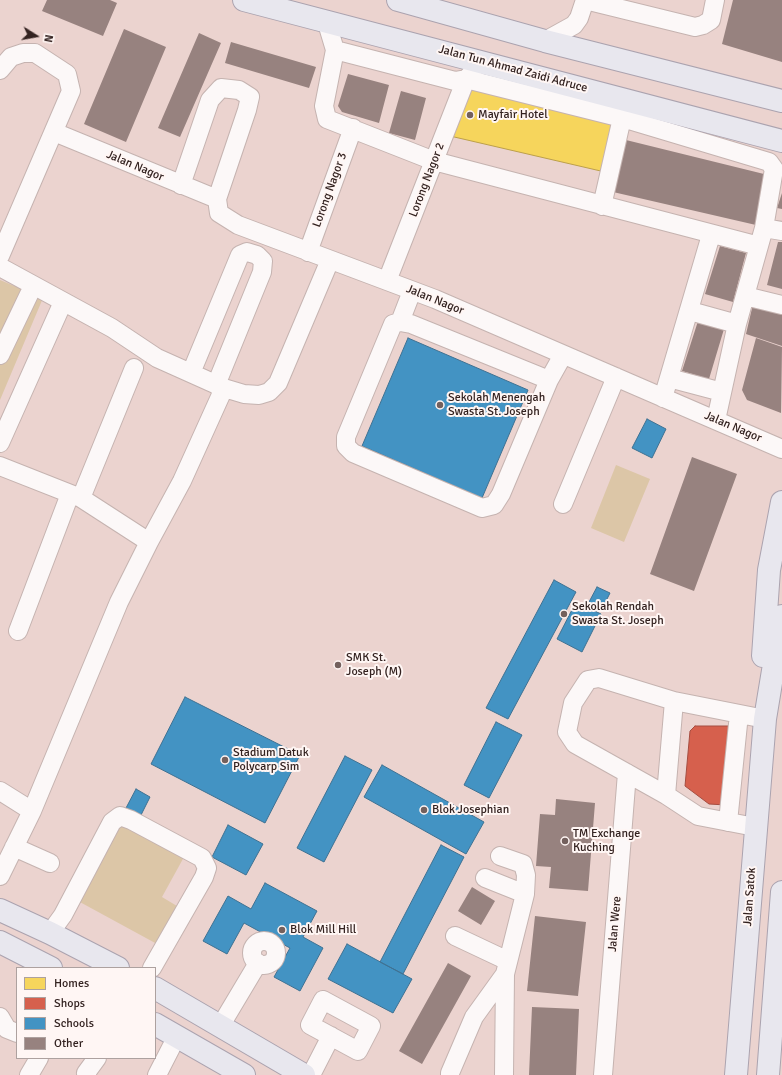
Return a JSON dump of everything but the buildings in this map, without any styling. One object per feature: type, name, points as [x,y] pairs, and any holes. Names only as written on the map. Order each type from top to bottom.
[{"type":"main road","name":"Jalan Tun Ahmad Zaidi Adruce","points":[[244,0],[326,20],[782,141]]},
{"type":"main road","points":[[406,1],[545,41],[782,101]]},
{"type":"main road","name":"Jalan Satok","points":[[765,719],[763,652],[768,577],[782,502]]},
{"type":"main road","name":"Jalan Satok","points":[[736,1075],[765,719],[782,616]]},
{"type":"main road","points":[[768,1075],[782,903]]},
{"type":"main road","points":[[0,910],[50,933],[116,967]]},
{"type":"main road","points":[[0,942],[49,967]]},
{"type":"main road","points":[[156,989],[221,1025],[304,1075]]},
{"type":"main road","points":[[156,1025],[244,1075]]},
{"type":"street","points":[[545,41],[574,25],[579,18],[585,0],[695,27],[703,25],[711,20],[715,0]]},
{"type":"street","points":[[326,20],[335,50],[324,106],[328,119],[434,161],[711,235],[759,246]]},
{"type":"street","points":[[335,50],[455,82],[466,79],[484,62]]},
{"type":"street","points":[[0,70],[11,57],[23,52],[35,53],[67,74],[71,91],[0,256]]},
{"type":"street","points":[[466,79],[622,118],[769,162],[774,169],[764,228],[745,296],[716,420]]},
{"type":"street","name":"Lorong Nagor 2","points":[[387,281],[466,79]]},
{"type":"street","points":[[181,184],[210,100],[221,88],[239,90],[250,97],[248,110],[218,199]]},
{"type":"street","points":[[602,206],[622,118]]},
{"type":"street","name":"Lorong Nagor 3","points":[[308,252],[353,128]]},
{"type":"street","name":"Jalan Nagor","points":[[54,132],[218,199],[219,213],[238,225],[412,291],[782,449]]},
{"type":"street","points":[[764,228],[782,231]]},
{"type":"street","points":[[254,254],[261,234]]},
{"type":"street","points":[[663,398],[690,311],[711,235]]},
{"type":"street","points":[[50,863],[5,862],[32,811],[119,602],[182,481],[220,386],[262,272],[263,261],[254,254],[247,252],[240,255],[191,373]]},
{"type":"street","points":[[0,267],[112,328],[157,358],[220,386],[244,394],[260,395],[269,392],[278,383],[330,260]]},
{"type":"street","points":[[0,355],[33,286]]},
{"type":"street","points":[[400,322],[412,291]]},
{"type":"street","points":[[745,296],[782,305]]},
{"type":"street","points":[[0,443],[63,302]]},
{"type":"street","points":[[690,311],[738,324]]},
{"type":"street","points":[[549,380],[411,324],[400,322],[393,324],[346,437],[346,446],[353,453],[482,508],[494,505],[501,494],[549,380],[563,355]]},
{"type":"street","points":[[18,631],[75,496],[134,368]]},
{"type":"street","points":[[563,504],[616,377]]},
{"type":"street","points":[[669,378],[722,392]]},
{"type":"street","points":[[0,466],[75,496],[149,542]]},
{"type":"street","points":[[755,827],[698,816],[666,795],[575,744],[567,732],[573,703],[588,680],[599,678],[674,701],[765,719]]},
{"type":"street","points":[[666,795],[674,701]]},
{"type":"street","points":[[728,822],[738,714]]},
{"type":"street","name":"Jalan Were","points":[[603,1075],[627,773]]},
{"type":"street","points":[[0,791],[32,811]]},
{"type":"street","points":[[50,933],[62,915],[112,822],[120,816],[131,820],[202,858],[207,868],[204,877],[153,967]]},
{"type":"street","points":[[500,856],[523,864],[526,875],[525,894],[507,967],[504,1075]]},
{"type":"street","points":[[485,878],[525,894]]},
{"type":"street","points":[[455,936],[507,967]]},
{"type":"street","points":[[221,1025],[258,963]]},
{"type":"street","points":[[450,1075],[474,1017],[507,967]]},
{"type":"street","points":[[158,1075],[177,1036]]},
{"type":"street","points":[[311,1075],[331,1036]]},
{"type":"street","points":[[29,1075],[38,1059]]},
{"type":"street","points":[[87,1075],[86,1073],[95,1059]]},
{"type":"shaded area","points":[[0,280],[43,298],[0,400]]},
{"type":"shaded area","points":[[616,465],[650,479],[624,542],[591,528]]},
{"type":"shaded area","points":[[121,823],[184,857],[162,897],[177,906],[157,944],[78,901]]},
{"type":"place","name":"Mayfair Hotel","points":[[470,115]]},
{"type":"place","name":"Sekolah Menengah Swasta St. Joseph","points":[[440,405]]},
{"type":"place","name":"Sekolah Rendah Swasta St. Joseph","points":[[564,614]]},
{"type":"place","name":"SMK St. Joseph (M)","points":[[338,665]]},
{"type":"place","name":"Stadium Datuk Polycarp Sim","points":[[225,760]]},
{"type":"place","name":"Blok Josephian","points":[[424,810]]},
{"type":"place","name":"TM Exchange Kuching","points":[[565,841]]},
{"type":"place","name":"Blok Mill Hill","points":[[282,930]]}]
